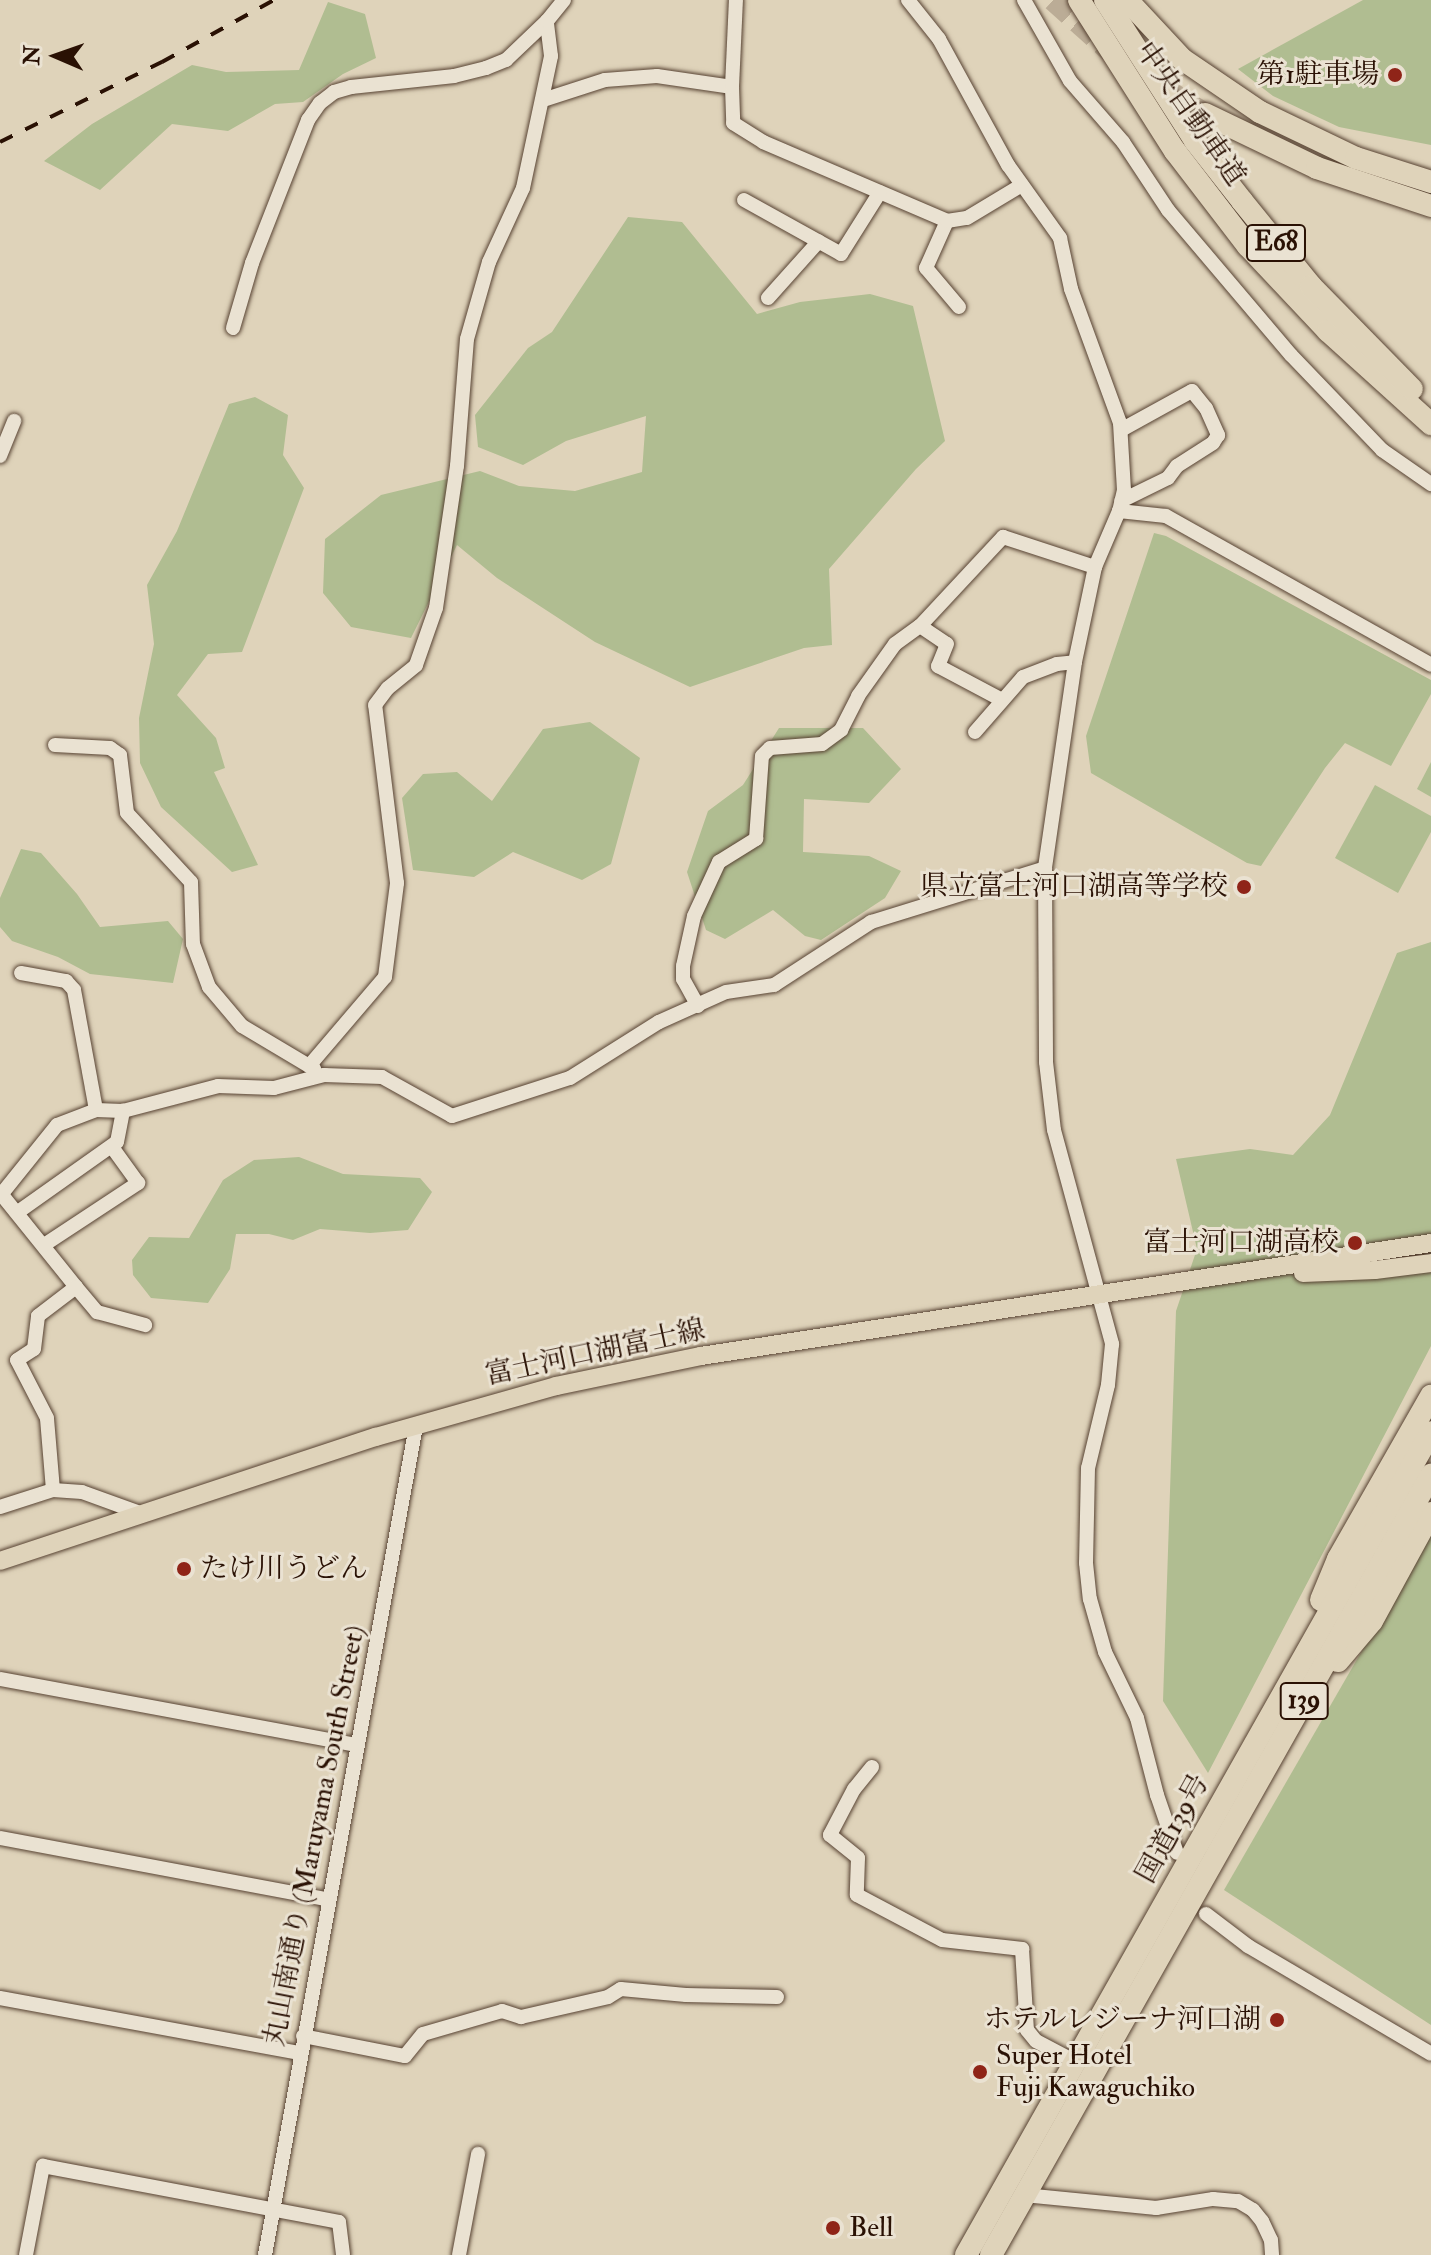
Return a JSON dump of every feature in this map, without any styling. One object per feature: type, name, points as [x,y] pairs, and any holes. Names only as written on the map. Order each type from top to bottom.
[{"type":"highway","name":"中央自動車道","points":[[1079,0],[1175,151],[1248,246],[1328,331],[1431,424]]},
{"type":"highway","name":"中央自動車道","points":[[1105,0],[1195,141],[1242,201],[1352,331],[1431,406]]},
{"type":"highway","points":[[1127,0],[1182,59],[1260,112],[1356,158],[1431,182]]},
{"type":"highway","points":[[1205,114],[1317,168],[1431,206]]},
{"type":"highway","points":[[1284,1690],[1338,1559],[1431,1396]]},
{"type":"highway","name":"国道139号","points":[[966,2255],[1431,1432]]},
{"type":"highway","name":"国道139号","points":[[991,2255],[1431,1475]]},
{"type":"highway","points":[[1304,1702],[1372,1621],[1431,1513]]},
{"type":"main road","name":"富士河口湖富士線","points":[[0,1561],[140,1513],[416,1426],[556,1386],[657,1365],[1431,1243]]},
{"type":"main road","name":"富士河口湖富士線","points":[[1221,1276],[1375,1270],[1431,1263]]},
{"type":"street","points":[[233,328],[252,263],[308,120],[320,103],[334,92],[351,87],[454,76],[506,60],[564,0]]},
{"type":"street","points":[[736,0],[733,123],[763,142],[947,221],[967,218],[1022,185]]},
{"type":"street","points":[[908,0],[939,39],[1022,185],[1060,238],[1071,289],[1121,430],[1120,506],[1095,567],[1075,662],[1045,868],[1048,1091],[1065,1173],[1112,1344],[1108,1385],[1088,1468],[1086,1563],[1090,1599],[1105,1652],[1137,1718],[1157,1795],[1177,1853]]},
{"type":"street","points":[[1024,0],[1070,81],[1123,142],[1178,222],[1291,355],[1382,450],[1431,484]]},
{"type":"street","points":[[309,1066],[385,977],[397,883],[375,705],[388,688],[416,665],[436,608],[457,466],[467,339],[489,262],[523,188],[551,56],[547,21]]},
{"type":"street","points":[[543,100],[605,80],[657,76],[732,87]]},
{"type":"street","points":[[744,200],[841,254],[880,192]]},
{"type":"street","points":[[947,221],[926,268],[959,307]]},
{"type":"street","points":[[768,298],[819,241]]},
{"type":"street","points":[[1120,506],[1168,478],[1177,466],[1213,443],[1218,435],[1206,408],[1192,391],[1121,430]]},
{"type":"street","points":[[0,456],[14,421]]},
{"type":"street","points":[[1120,506],[1166,516],[1431,665]]},
{"type":"street","points":[[698,1006],[683,979],[694,916],[719,862],[756,839],[762,756],[770,748],[822,744],[841,730],[858,696],[895,644],[920,626],[1003,537],[1095,567]]},
{"type":"street","points":[[920,626],[947,644],[938,666],[1002,700]]},
{"type":"street","points":[[975,732],[1023,677],[1057,664],[1075,662]]},
{"type":"street","points":[[55,745],[110,748],[120,755],[127,813],[191,882],[193,944],[209,987],[242,1026],[324,1075]]},
{"type":"street","points":[[145,1325],[97,1312],[18,1212],[1,1196],[40,1142],[57,1125],[96,1110],[123,1111],[218,1086],[274,1088],[324,1075],[382,1077],[452,1116],[570,1078],[659,1022],[726,992],[774,985],[871,922],[1045,868]]},
{"type":"street","points":[[21,973],[66,981],[74,990],[96,1110]]},
{"type":"street","points":[[18,1212],[112,1147],[121,1133],[123,1111]]},
{"type":"street","points":[[44,1245],[138,1183],[112,1147]]},
{"type":"street","points":[[53,1490],[47,1418],[17,1360],[34,1349],[38,1316],[76,1287]]},
{"type":"street","name":"丸山南通り (Maruyama South Street)","points":[[265,2255],[327,1899],[416,1426]]},
{"type":"street","points":[[0,1507],[53,1490],[82,1492],[140,1513]]},
{"type":"street","points":[[0,1679],[357,1745]]},
{"type":"street","points":[[872,1767],[854,1789],[830,1835],[858,1858],[857,1895],[942,1940],[1022,1949],[1027,2030],[1036,2041],[1076,2062]]},
{"type":"street","points":[[0,1838],[327,1899]]},
{"type":"street","points":[[1206,1914],[1248,1946],[1431,2054]]},
{"type":"street","points":[[303,2036],[405,2056],[423,2034],[502,2011],[521,2017],[608,1997],[621,1989],[686,1995],[777,1997]]},
{"type":"street","points":[[0,1998],[300,2053]]},
{"type":"street","points":[[459,2255],[478,2154]]},
{"type":"street","points":[[26,2255],[43,2166],[339,2222],[343,2255]]},
{"type":"street","points":[[1024,2195],[1156,2208],[1213,2199],[1238,2201],[1253,2210],[1262,2221],[1271,2240],[1272,2255]]},
{"type":"green space","points":[[1363,0],[1431,0],[1431,145],[1339,127],[1273,96],[1238,69]]},
{"type":"green space","points":[[328,2],[365,14],[376,58],[343,74],[303,102],[275,104],[228,131],[172,124],[100,190],[44,161],[92,124],[192,65],[226,72],[299,70]]},
{"type":"green space","points":[[628,217],[682,222],[757,314],[800,302],[870,294],[913,306],[945,441],[916,469],[829,569],[832,645],[804,648],[690,687],[595,642],[497,578],[457,545],[411,638],[351,627],[323,593],[325,539],[381,495],[480,471],[519,486],[575,491],[642,472],[646,416],[566,441],[523,465],[478,447],[475,415],[528,348],[552,332]]},
{"type":"green space","points":[[255,397],[288,415],[283,455],[304,488],[242,652],[208,654],[177,695],[216,738],[225,768],[214,772],[258,865],[232,872],[161,807],[140,763],[139,718],[154,644],[147,585],[177,531],[229,404]]},
{"type":"green space","points":[[1154,533],[1166,536],[1431,680],[1431,694],[1391,766],[1345,743],[1325,768],[1261,866],[1247,863],[1091,773],[1086,736]]},
{"type":"green space","points":[[590,722],[640,758],[611,864],[582,880],[513,852],[474,877],[413,870],[402,798],[423,774],[457,772],[492,801],[543,729]]},
{"type":"green space","points":[[779,728],[863,728],[901,769],[869,803],[804,799],[803,852],[869,856],[901,871],[885,898],[821,940],[805,936],[773,910],[725,939],[706,930],[687,872],[708,811],[743,785]]},
{"type":"green space","points":[[1431,762],[1431,797],[1417,789]]},
{"type":"green space","points":[[1375,785],[1431,816],[1431,832],[1398,893],[1335,858]]},
{"type":"green space","points":[[21,849],[41,853],[77,894],[100,927],[168,921],[183,939],[173,983],[90,974],[58,957],[12,941],[0,927],[0,898]]},
{"type":"green space","points":[[1431,942],[1431,1346],[1208,1773],[1163,1701],[1176,1311],[1197,1249],[1176,1159],[1250,1149],[1293,1155],[1330,1115],[1397,953]]},
{"type":"green space","points":[[299,1157],[343,1174],[420,1178],[432,1192],[408,1230],[370,1233],[320,1229],[293,1240],[269,1234],[236,1234],[230,1269],[208,1303],[151,1298],[133,1275],[132,1260],[149,1237],[189,1238],[223,1180],[254,1160]]},
{"type":"green space","points":[[1431,1531],[1431,2025],[1224,1890]]},
{"type":"tunnel","points":[[1053,0],[1111,52]]},
{"type":"tunnel","points":[[1159,85],[1205,114]]},
{"type":"railway","points":[[0,142],[162,62],[274,0]]},
{"type":"place","name":"第1駐車場","points":[[1395,75]]},
{"type":"place","name":"県立富士河口湖高等学校","points":[[1244,887]]},
{"type":"place","name":"富士河口湖高校","points":[[1355,1243]]},
{"type":"place","name":"たけ川うどん","points":[[184,1569]]},
{"type":"place","name":"ホテルレジーナ河口湖","points":[[1277,2020]]},
{"type":"place","name":"Super Hotel Fuji Kawaguchiko","points":[[980,2072]]},
{"type":"place","name":"Bell","points":[[833,2228]]}]
